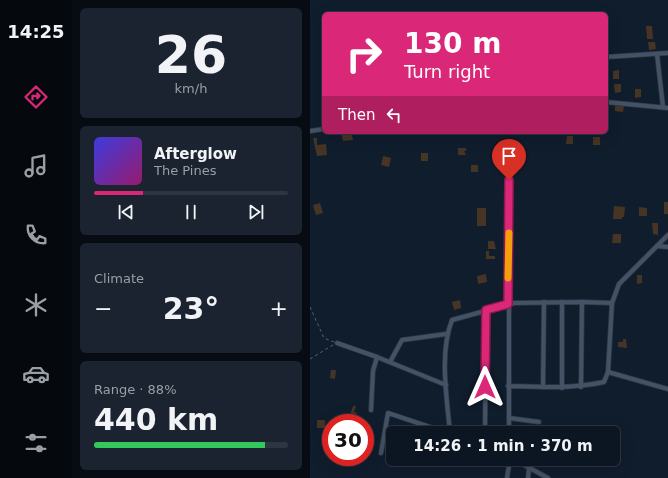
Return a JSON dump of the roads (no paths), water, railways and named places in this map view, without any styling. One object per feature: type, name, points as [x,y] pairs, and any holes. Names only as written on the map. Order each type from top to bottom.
[{"type":"street","points":[[608,57],[668,53]]},
{"type":"street","points":[[608,102],[666,107],[657,54]]},
{"type":"street","points":[[310,131],[322,129]]},
{"type":"street","points":[[509,426],[509,193],[513,144]]},
{"type":"street","points":[[508,386],[562,388],[581,387],[604,382],[608,372],[612,303],[619,284],[668,235]]},
{"type":"street","points":[[657,246],[668,247]]},
{"type":"street","points":[[543,387],[544,302]]},
{"type":"street","points":[[449,426],[446,385],[446,334],[452,320],[508,304],[544,302],[612,303]]},
{"type":"street","points":[[562,302],[562,388]]},
{"type":"street","points":[[581,387],[582,302]]},
{"type":"street","points":[[485,426],[486,310]]},
{"type":"street","points":[[390,362],[402,340],[446,334]]},
{"type":"street","points":[[336,343],[377,357],[446,385]]},
{"type":"street","points":[[371,410],[373,371],[377,357]]},
{"type":"street","points":[[608,372],[668,389]]},
{"type":"street","points":[[381,453],[388,413],[428,426]]},
{"type":"street","points":[[509,418],[539,422]]},
{"type":"street","points":[[507,478],[510,466]]},
{"type":"street","points":[[525,466],[548,478]]},
{"type":"street","points":[[528,478],[529,468]]}]
